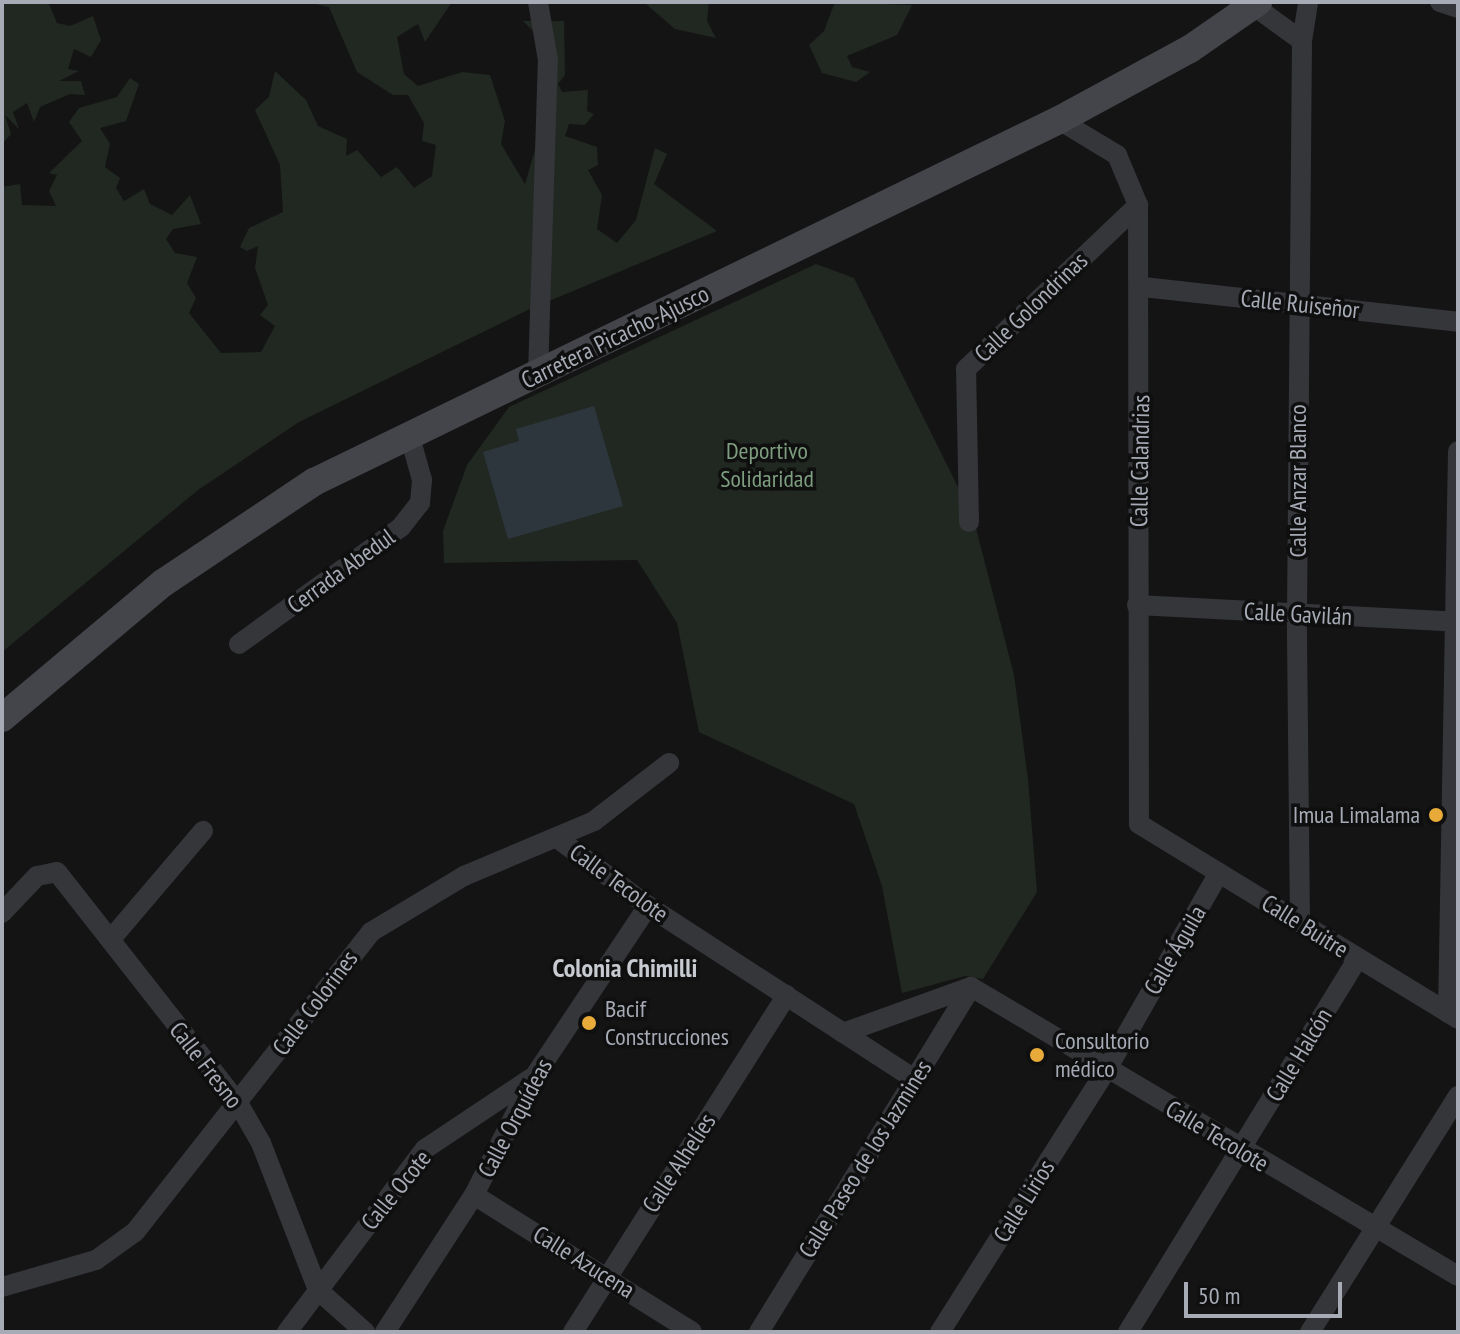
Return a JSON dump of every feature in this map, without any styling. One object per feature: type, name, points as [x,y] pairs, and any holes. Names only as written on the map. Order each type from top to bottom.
[{"type":"main road","name":"Carretera Picacho-Ajusco","points":[[2,718],[163,583],[314,482],[1059,120],[1190,49],[1256,4]]},
{"type":"street","points":[[538,2],[548,60],[538,375]]},
{"type":"street","name":"Calle Anzar Blanco","points":[[1300,922],[1297,614],[1299,304],[1302,41],[1308,2]]},
{"type":"street","points":[[1440,2],[1458,8]]},
{"type":"street","points":[[1256,4],[1302,41]]},
{"type":"street","name":"Calle Calandrias","points":[[1059,120],[1117,155],[1138,205],[1143,287],[1135,809],[1150,835]]},
{"type":"street","name":"Calle Golondrinas","points":[[969,522],[966,369],[1138,205]]},
{"type":"street","name":"Calle Ruiseñor","points":[[1143,287],[1458,322]]},
{"type":"street","name":"Cerrada Abedul","points":[[239,644],[401,527],[420,503],[422,480],[410,437]]},
{"type":"street","points":[[1453,1016],[1458,451]]},
{"type":"street","name":"Calle Gavilán","points":[[1137,605],[1456,622]]},
{"type":"street","name":"Calle Colorines","points":[[2,1287],[96,1260],[135,1232],[371,932],[464,876],[594,821],[669,763]]},
{"type":"street","points":[[111,939],[203,831]]},
{"type":"street","name":"Calle Buitre","points":[[1150,835],[1219,873],[1453,1016]]},
{"type":"street","name":"Calle Tecolote","points":[[557,838],[648,906],[914,1079]]},
{"type":"street","name":"Calle Fresno","points":[[2,913],[37,876],[57,872],[238,1103],[261,1143],[318,1290],[365,1332]]},
{"type":"street","name":"Calle Águila","points":[[1107,1069],[1219,873]]},
{"type":"street","name":"Calle Orquídeas","points":[[385,1332],[474,1195],[534,1077],[648,906]]},
{"type":"street","name":"Calle Halcón","points":[[1128,1332],[1358,958]]},
{"type":"street","points":[[843,1033],[971,987]]},
{"type":"street","name":"Calle Tecolote","points":[[971,987],[1240,1151],[1458,1276]]},
{"type":"street","name":"Calle Paseo de los Jazmines","points":[[759,1332],[971,987]]},
{"type":"street","name":"Calle Alhelíes","points":[[573,1332],[606,1275],[787,995]]},
{"type":"street","name":"Calle Lirios","points":[[940,1332],[1107,1069]]},
{"type":"street","name":"Calle Ocote","points":[[287,1332],[425,1149],[534,1077]]},
{"type":"street","points":[[1310,1332],[1458,1096]]},
{"type":"street","name":"Calle Azucena","points":[[474,1195],[606,1275],[692,1332]]},
{"type":"green space","points":[[2,2],[49,4],[57,23],[70,26],[93,16],[101,40],[91,57],[74,49],[68,69],[79,71],[59,81],[81,81],[85,95],[70,94],[40,107],[34,122],[27,103],[13,112],[19,129],[5,115],[11,134],[2,144]]},
{"type":"green space","points":[[452,2],[425,42],[418,24],[397,37],[404,74],[418,86],[462,72],[490,75],[505,121],[501,144],[525,184],[539,136],[541,39],[523,21],[564,21],[565,75],[558,84],[562,92],[588,90],[587,111],[594,114],[585,125],[569,124],[565,136],[597,147],[598,165],[588,170],[602,195],[597,229],[617,243],[636,220],[655,148],[667,154],[654,184],[717,231],[530,309],[299,422],[198,490],[2,652],[2,187],[20,184],[22,205],[56,206],[49,191],[57,175],[49,173],[82,141],[69,122],[79,108],[117,97],[130,78],[139,84],[126,121],[100,128],[110,144],[105,167],[120,178],[116,188],[124,201],[144,189],[150,204],[172,215],[190,195],[201,224],[173,229],[166,239],[175,253],[197,257],[187,283],[196,298],[189,313],[221,353],[261,352],[275,326],[260,315],[268,305],[255,268],[258,246],[247,251],[240,247],[249,228],[283,212],[280,165],[255,110],[269,97],[275,71],[306,100],[318,126],[347,139],[346,156],[357,150],[381,177],[397,167],[414,188],[432,176],[436,145],[422,141],[424,123],[408,95],[393,95],[357,72],[329,7],[311,3]]},
{"type":"green space","points":[[709,2],[707,21],[716,38],[675,29],[646,4]]},
{"type":"green space","points":[[835,2],[912,5],[897,35],[847,56],[852,67],[870,72],[856,82],[822,73],[809,45],[824,31]]},
{"type":"green space","name":"Deportivo Solidaridad","points":[[816,264],[854,278],[973,517],[1014,675],[1028,779],[1037,892],[983,979],[965,976],[902,993],[882,886],[854,804],[699,732],[677,623],[637,560],[444,563],[443,531],[467,465],[509,407]]},
{"type":"shaded area","points":[[594,406],[623,506],[508,539],[483,452],[519,441],[516,429]]},
{"type":"place","name":"Imua Limalama","points":[[1436,815]]},
{"type":"place","name":"Bacif Construcciones","points":[[589,1023]]},
{"type":"place","name":"Consultorio médico","points":[[1037,1055]]},
{"type":"district","name":"Colonia Chimilli","points":[[625,968]]}]
